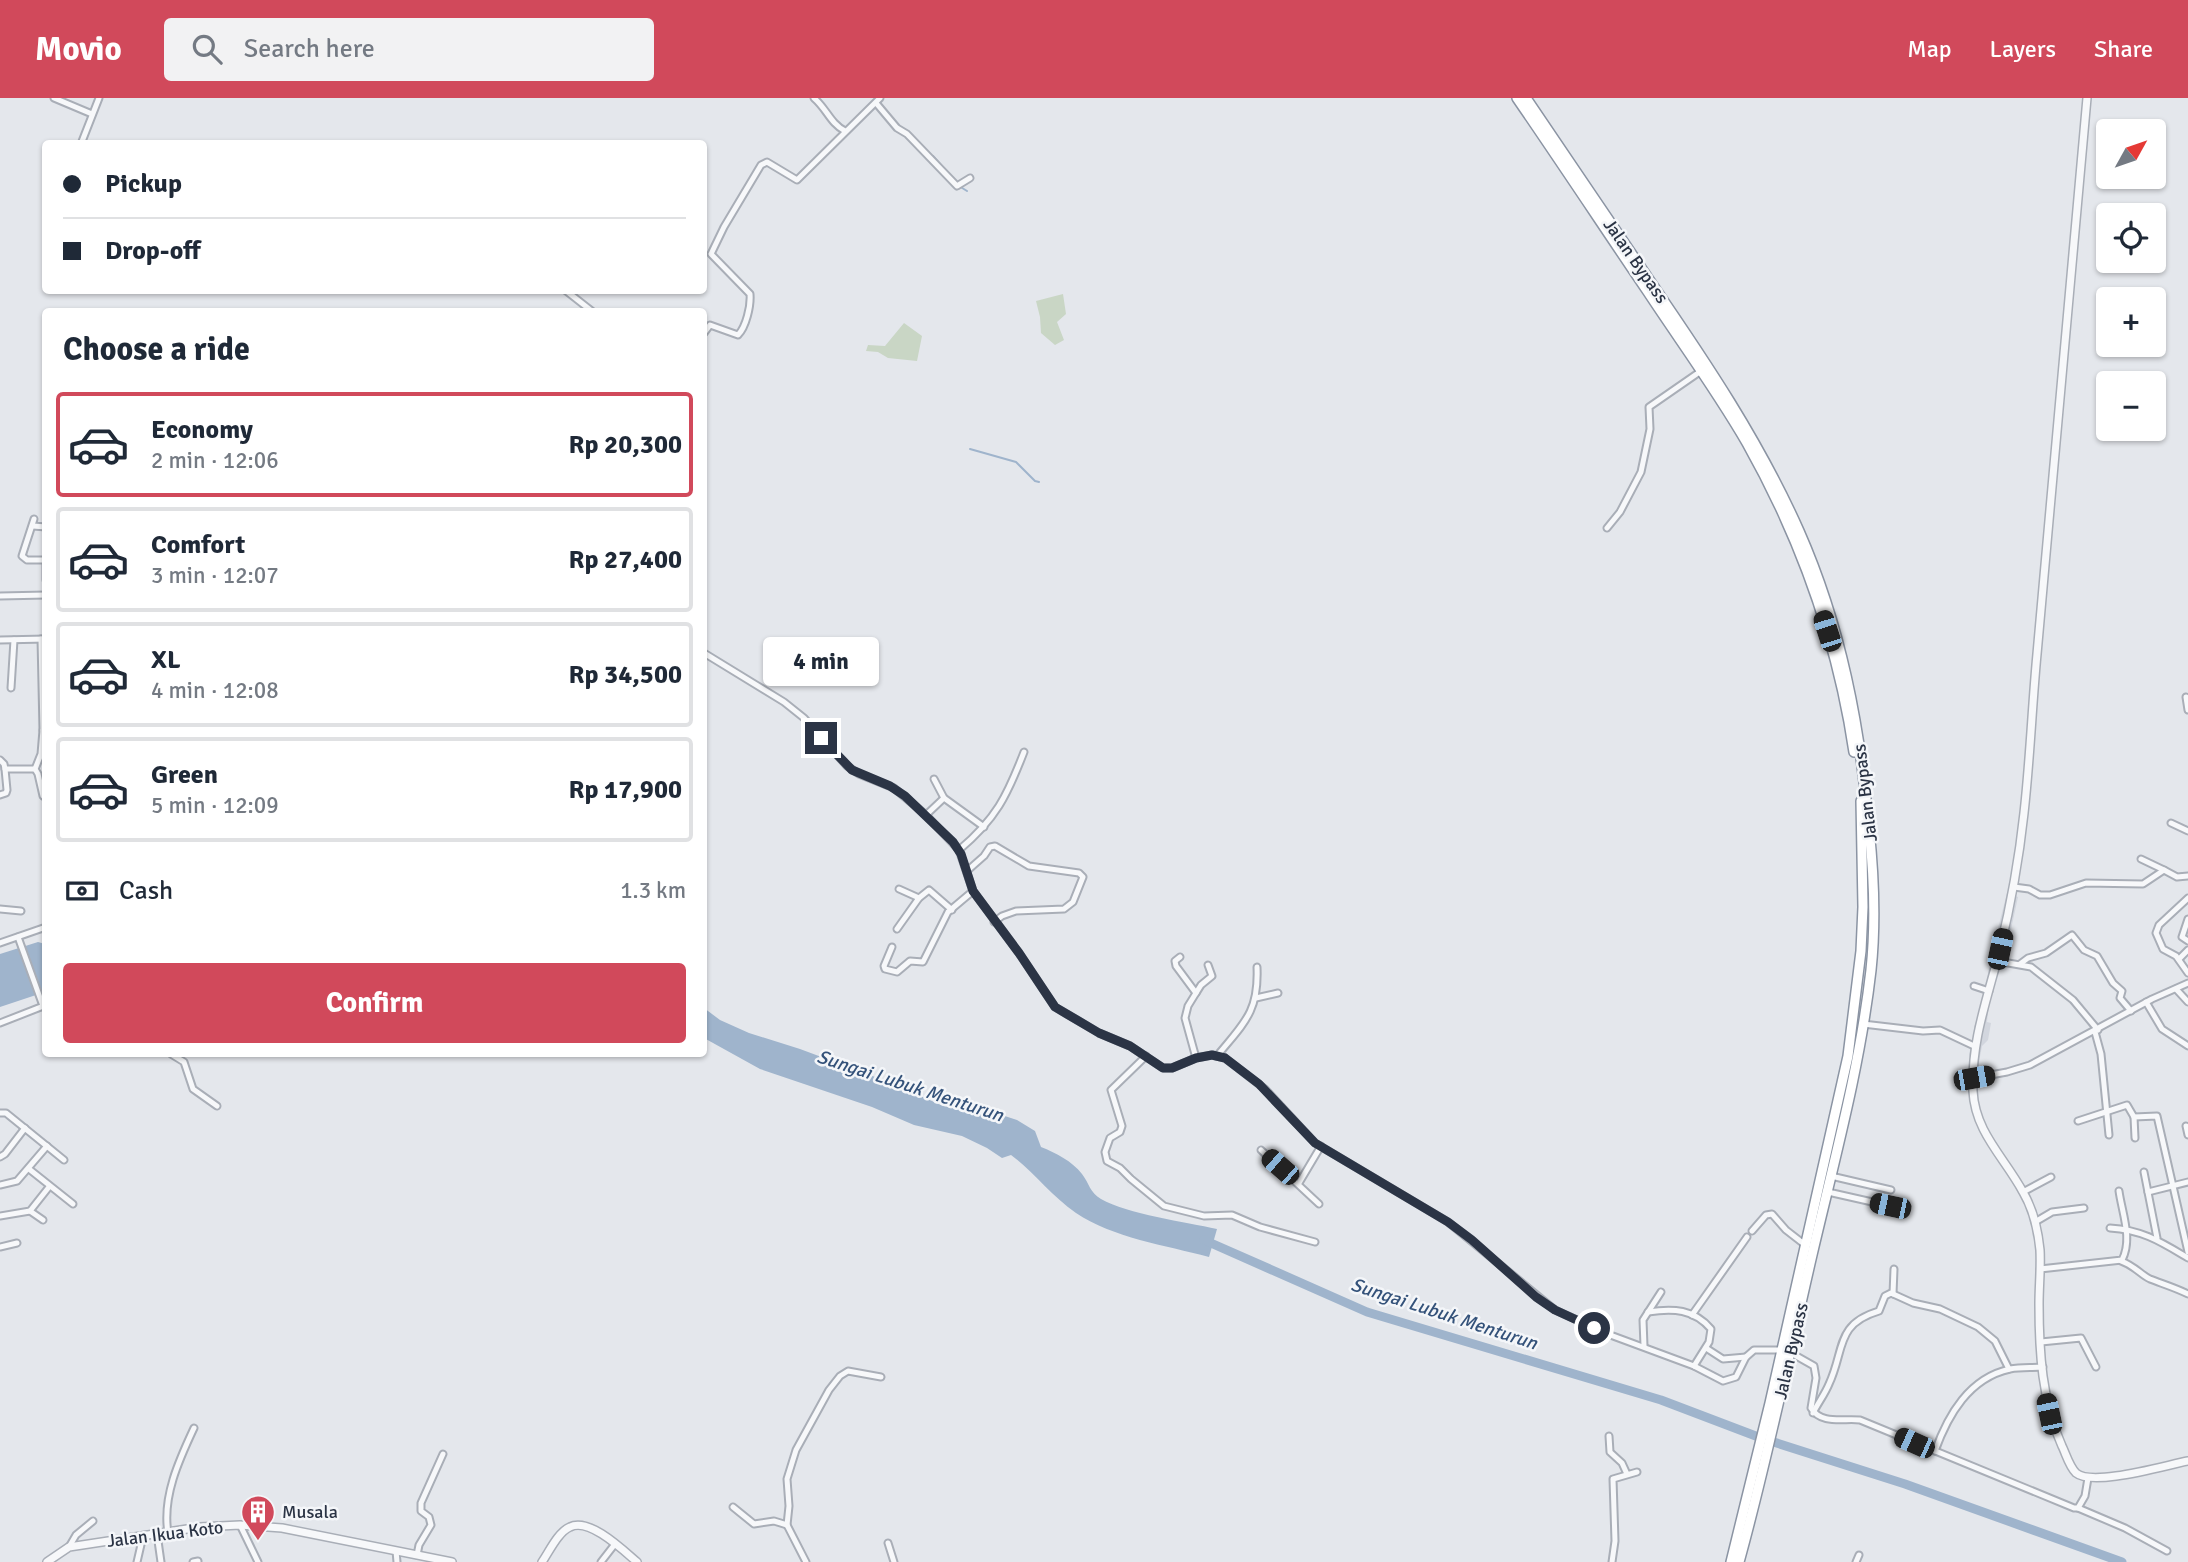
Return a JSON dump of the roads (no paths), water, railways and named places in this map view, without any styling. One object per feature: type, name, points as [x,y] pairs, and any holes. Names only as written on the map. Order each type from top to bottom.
[{"type":"highway","name":"Jalan Bypass","points":[[1517,98],[1735,408],[1773,476],[1804,541],[1833,624],[1855,711],[1866,786],[1874,872],[1871,967],[1863,1024],[1804,1244],[1780,1350],[1774,1404]]},
{"type":"highway","name":"Jalan Bypass","points":[[1527,98],[1668,314],[1747,443],[1787,523],[1809,575],[1827,631],[1847,714],[1860,787],[1863,907],[1844,1101],[1828,1192],[1791,1353],[1774,1404],[1739,1562]]},
{"type":"highway","name":"Jalan Bypass","points":[[1731,1562],[1754,1490]]},
{"type":"street","points":[[54,98],[92,114]]},
{"type":"street","points":[[82,140],[99,98]]},
{"type":"street","points":[[814,98],[826,109],[828,117],[845,131]]},
{"type":"street","points":[[2087,98],[2029,771],[2014,887],[1974,1046],[1976,1107],[1985,1135],[2023,1192],[2035,1222],[2040,1252],[2041,1342],[2049,1414],[2072,1467],[2079,1475],[2088,1478],[2188,1461]]},
{"type":"street","points":[[711,254],[724,227],[763,163],[772,165],[797,180],[878,101],[897,128],[959,186],[970,178]]},
{"type":"street","points":[[707,252],[750,294],[740,334],[713,326],[707,328]]},
{"type":"street","points":[[570,294],[588,308]]},
{"type":"street","points":[[1607,528],[1620,512],[1641,472],[1650,429],[1649,407],[1701,371]]},
{"type":"street","points":[[42,526],[34,523],[23,558],[42,560]]},
{"type":"street","points":[[0,596],[42,594]]},
{"type":"street","points":[[0,640],[42,639]]},
{"type":"street","points":[[10,688],[14,640]]},
{"type":"street","points":[[707,655],[784,702],[804,718],[847,766],[859,774],[894,788],[926,815],[959,850],[973,891],[1055,1007],[1084,1025],[1130,1046],[1166,1069],[1196,1058],[1225,1058],[1253,1079],[1321,1146],[1448,1222],[1555,1310],[1588,1326],[1694,1366],[1718,1379],[1729,1381],[1739,1374],[1746,1357],[1754,1350],[1780,1350]]},
{"type":"street","points":[[2186,697],[2188,710]]},
{"type":"street","points":[[35,769],[42,746]]},
{"type":"street","points":[[959,850],[984,827],[1006,797],[1024,752]]},
{"type":"street","points":[[0,760],[5,764],[7,790],[0,795]]},
{"type":"street","points":[[5,769],[35,769]]},
{"type":"street","points":[[35,769],[42,792]]},
{"type":"street","points":[[934,779],[944,798],[984,827]]},
{"type":"street","points":[[926,815],[944,798]]},
{"type":"street","points":[[2171,823],[2188,831]]},
{"type":"street","points":[[967,871],[990,847],[996,846],[1029,866],[1082,874],[1073,902],[1069,906],[1057,911],[1012,912],[994,922]]},
{"type":"street","points":[[2141,859],[2179,878],[2188,876]]},
{"type":"street","points":[[2014,887],[2029,889],[2040,895],[2050,895],[2086,883],[2143,884],[2164,870]]},
{"type":"street","points":[[899,889],[919,898]]},
{"type":"street","points":[[897,929],[926,891],[931,890],[952,910]]},
{"type":"street","points":[[892,947],[885,969],[897,972],[910,961],[923,962],[946,915],[973,891]]},
{"type":"street","points":[[2188,898],[2159,925],[2156,933],[2163,949],[2173,953],[2188,973]]},
{"type":"street","points":[[0,909],[21,911]]},
{"type":"street","points":[[2188,919],[2182,937],[2188,941]]},
{"type":"street","points":[[0,943],[19,939],[42,929]]},
{"type":"street","points":[[2020,964],[2028,958],[2046,953],[2072,935],[2084,950],[2095,954],[2099,959],[2113,983],[2122,992],[2120,998],[2131,1011]]},
{"type":"street","points":[[19,939],[42,1001]]},
{"type":"street","points":[[2179,960],[2188,950]]},
{"type":"street","points":[[1180,957],[1175,960],[1176,966],[1196,993]]},
{"type":"street","points":[[1997,961],[2031,967],[2073,1000],[2097,1031],[2109,1135]]},
{"type":"street","points":[[1196,1058],[1185,1018],[1188,1006],[1201,985],[1211,978],[1209,965]]},
{"type":"street","points":[[1217,1056],[1249,1016],[1256,998],[1257,967]]},
{"type":"street","points":[[1974,1078],[2030,1065],[2146,1002],[2188,983]]},
{"type":"street","points":[[1974,986],[1989,991]]},
{"type":"street","points":[[2176,989],[2188,1002]]},
{"type":"street","points":[[1256,998],[1278,993]]},
{"type":"street","points":[[2146,1002],[2162,1029],[2188,1046]]},
{"type":"street","points":[[0,1023],[42,1004]]},
{"type":"street","points":[[1863,1024],[1923,1031],[1940,1030],[1974,1046]]},
{"type":"street","points":[[1146,1056],[1111,1090],[1122,1126],[1120,1132],[1110,1138],[1105,1152],[1107,1161],[1120,1168],[1164,1206],[1204,1216],[1232,1215],[1260,1227],[1315,1242]]},
{"type":"street","points":[[176,1057],[184,1062],[193,1089],[217,1107]]},
{"type":"street","points":[[2078,1121],[2129,1105],[2134,1117],[2135,1139]]},
{"type":"street","points":[[0,1113],[6,1113],[64,1160]]},
{"type":"street","points":[[2134,1117],[2154,1114],[2157,1117],[2188,1252]]},
{"type":"street","points":[[2186,1126],[2188,1135]]},
{"type":"street","points":[[0,1157],[25,1128]]},
{"type":"street","points":[[0,1185],[17,1181],[47,1146]]},
{"type":"street","points":[[1299,1183],[1321,1146]]},
{"type":"street","points":[[1261,1150],[1319,1204]]},
{"type":"street","points":[[29,1169],[73,1204]]},
{"type":"street","points":[[2144,1172],[2157,1238]]},
{"type":"street","points":[[1831,1176],[1891,1190]]},
{"type":"street","points":[[2023,1192],[2051,1177]]},
{"type":"street","points":[[2148,1192],[2188,1182]]},
{"type":"street","points":[[0,1216],[30,1211],[49,1187]]},
{"type":"street","points":[[2119,1191],[2127,1229],[2124,1257],[2120,1261]]},
{"type":"street","points":[[1828,1192],[1890,1206]]},
{"type":"street","points":[[2035,1222],[2052,1212],[2084,1208]]},
{"type":"street","points":[[30,1211],[43,1220]]},
{"type":"street","points":[[1752,1231],[1766,1215],[1772,1214],[1804,1244]]},
{"type":"street","points":[[2110,1228],[2127,1229],[2157,1238],[2188,1258]]},
{"type":"street","points":[[1692,1315],[1747,1237]]},
{"type":"street","points":[[0,1247],[17,1243]]},
{"type":"street","points":[[2040,1269],[2120,1261],[2136,1267],[2151,1279],[2164,1282],[2188,1294]]},
{"type":"street","points":[[1893,1294],[1894,1269]]},
{"type":"street","points":[[1644,1346],[1642,1324],[1661,1292]]},
{"type":"street","points":[[1813,1413],[1830,1383],[1847,1331],[1859,1319],[1879,1311],[1885,1296],[1893,1294],[1913,1303],[1940,1309],[1986,1332],[1995,1341],[2009,1369]]},
{"type":"street","points":[[1648,1312],[1671,1308],[1692,1315],[1711,1329],[1706,1348],[1694,1366]]},
{"type":"street","points":[[2041,1342],[2081,1338],[2096,1367]]},
{"type":"street","points":[[1706,1348],[1723,1359],[1746,1357]]},
{"type":"street","points":[[1791,1353],[1811,1363],[1816,1371],[1811,1406],[1813,1413]]},
{"type":"street","points":[[1935,1451],[1949,1416],[1979,1384],[2009,1369],[2043,1367]]},
{"type":"street","points":[[806,1562],[787,1525],[789,1506],[786,1490],[789,1469],[796,1450],[829,1390],[840,1376],[848,1371],[881,1377]]},
{"type":"street","points":[[1813,1413],[1839,1420],[1860,1420],[2125,1528],[2167,1551]]},
{"type":"street","points":[[168,1533],[168,1500],[179,1463],[194,1428]]},
{"type":"street","points":[[1609,1436],[1609,1452],[1622,1463],[1627,1474]]},
{"type":"street","points":[[417,1555],[419,1545],[430,1525],[429,1517],[421,1511],[421,1503],[443,1454]]},
{"type":"street","points":[[1612,1562],[1615,1541],[1613,1481],[1614,1478],[1637,1472]]},
{"type":"street","points":[[2078,1508],[2085,1496],[2088,1478]]},
{"type":"street","points":[[733,1507],[754,1524],[774,1521],[787,1525]]},
{"type":"street","points":[[69,1547],[76,1535],[93,1521]]},
{"type":"street","points":[[240,1525],[258,1562]]},
{"type":"street","name":"Jalan Ikua Koto","points":[[47,1562],[69,1547],[200,1527],[240,1525],[282,1528],[452,1562]]},
{"type":"street","points":[[542,1562],[569,1527],[585,1526],[600,1532],[637,1562]]},
{"type":"street","points":[[158,1534],[161,1562]]},
{"type":"street","points":[[137,1562],[144,1536]]},
{"type":"street","points":[[888,1543],[894,1562]]},
{"type":"street","points":[[601,1562],[615,1544]]},
{"type":"street","points":[[396,1551],[397,1562]]},
{"type":"street","points":[[193,1562],[198,1561]]},
{"type":"water","points":[[38,942],[42,943],[42,993],[0,1007],[0,954]]},
{"type":"water","points":[[707,1010],[720,1020],[749,1033],[894,1084],[943,1106],[960,1109],[971,1105],[1017,1120],[1035,1131],[1041,1147],[1078,1169],[1097,1197],[1141,1213],[1217,1229],[1209,1257],[1140,1240],[1091,1222],[1067,1206],[1011,1155],[1002,1158],[962,1136],[914,1125],[872,1107],[760,1069],[707,1040]]},
{"type":"waterway","points":[[933,156],[953,179]]},
{"type":"waterway","points":[[959,186],[967,191]]},
{"type":"waterway","points":[[970,449],[1016,462],[1039,482]]},
{"type":"waterway","name":"Sungai Lubuk Menturun","points":[[1204,1240],[1367,1312],[1661,1400],[1761,1438],[1905,1484],[2122,1562]]},
{"type":"place","name":"Musala","points":[[258,1542]]}]
